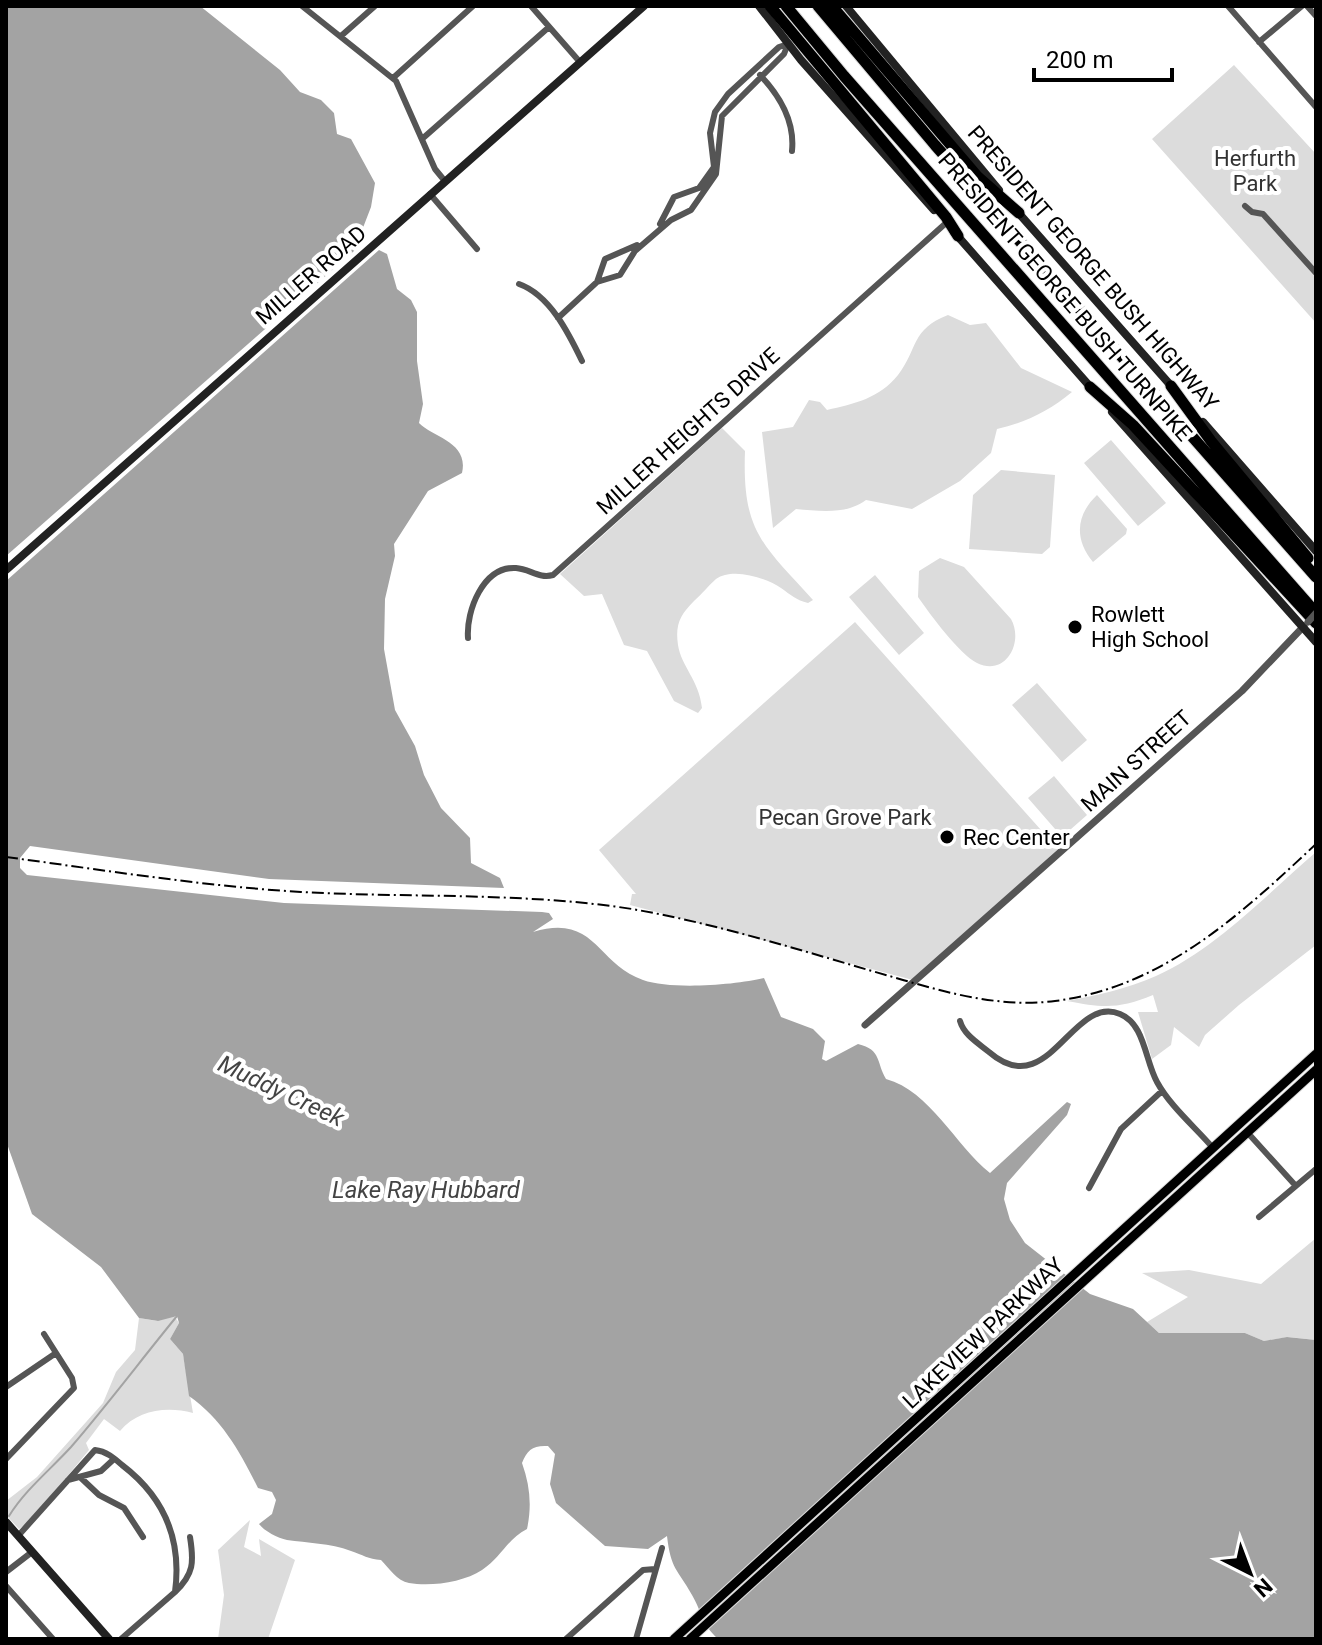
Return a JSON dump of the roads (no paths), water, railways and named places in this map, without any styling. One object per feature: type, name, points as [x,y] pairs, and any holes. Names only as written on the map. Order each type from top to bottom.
[{"type":"highway","points":[[770,6],[946,217],[958,236]]},
{"type":"highway","name":"PRESIDENT GEORGE BUSH TURNPIKE","points":[[786,6],[1311,621]]},
{"type":"highway","name":"PRESIDENT GEORGE BUSH TURNPIKE","points":[[818,6],[929,139],[1316,577]]},
{"type":"highway","points":[[832,6],[978,177],[1019,213]]},
{"type":"highway","points":[[1171,386],[1211,441],[1316,568]]},
{"type":"highway","points":[[1090,387],[1133,425],[1311,621]]},
{"type":"main road","points":[[759,6],[788,44],[1090,387]]},
{"type":"main road","name":"PRESIDENT GEORGE BUSH HIGHWAY","points":[[846,6],[1019,213],[1316,551]]},
{"type":"main road","name":"MILLER ROAD","points":[[6,570],[642,7]]},
{"type":"main road","points":[[1311,621],[1316,642]]},
{"type":"main road","name":"LAKEVIEW PARKWAY","points":[[677,1636],[1316,1054]]},
{"type":"main road","name":"LAKEVIEW PARKWAY","points":[[690,1639],[1316,1070]]},
{"type":"main road","points":[[1137,1230],[1137,1220],[1155,1198]]},
{"type":"main road","points":[[6,1522],[109,1639]]},
{"type":"street","points":[[302,6],[393,78],[444,180]]},
{"type":"street","points":[[341,36],[375,6]]},
{"type":"street","points":[[393,78],[473,6]]},
{"type":"street","points":[[531,6],[579,61]]},
{"type":"street","points":[[1228,6],[1316,107]]},
{"type":"street","points":[[1259,42],[1305,6],[1316,16]]},
{"type":"street","points":[[422,139],[549,27]]},
{"type":"street","points":[[558,318],[597,282],[620,275],[635,251],[664,220],[674,197],[699,188],[717,162],[710,133],[715,112],[728,94],[788,44]]},
{"type":"street","points":[[597,282],[605,259],[634,248],[671,220],[691,210],[716,174],[722,116],[784,54],[788,44]]},
{"type":"street","points":[[755,69],[777,94],[791,125],[792,151]]},
{"type":"street","points":[[429,194],[477,249]]},
{"type":"street","points":[[1245,206],[1252,212],[1263,214],[1316,273]]},
{"type":"street","name":"MILLER HEIGHTS DRIVE","points":[[468,638],[467,625],[474,602],[487,580],[500,571],[514,568],[539,576],[553,575],[946,223]]},
{"type":"street","points":[[519,284],[529,289],[558,318],[582,361]]},
{"type":"street","name":"MAIN STREET","points":[[865,1025],[1242,691],[1311,621]]},
{"type":"street","points":[[960,1021],[966,1032],[997,1059],[1019,1068],[1035,1063],[1096,1016],[1110,1011],[1122,1014],[1138,1032],[1162,1091],[1220,1155]]},
{"type":"street","points":[[1089,1188],[1121,1129],[1162,1091]]},
{"type":"street","points":[[1247,1132],[1295,1185]]},
{"type":"street","points":[[1259,1217],[1316,1169]]},
{"type":"street","points":[[6,1459],[74,1388],[72,1378],[44,1334]]},
{"type":"street","points":[[6,1387],[56,1353]]},
{"type":"street","points":[[18,1536],[95,1450],[114,1459],[151,1492],[167,1515],[175,1540],[175,1592]]},
{"type":"street","points":[[67,1481],[101,1471],[114,1459]]},
{"type":"street","points":[[81,1478],[99,1495],[124,1508],[143,1537]]},
{"type":"street","points":[[121,1639],[189,1578],[193,1554],[190,1537]]},
{"type":"street","points":[[636,1639],[662,1548]]},
{"type":"street","points":[[6,1572],[32,1552]]},
{"type":"street","points":[[566,1639],[643,1570],[655,1569]]},
{"type":"street","points":[[6,1586],[53,1639]]},
{"type":"water","points":[[6,6],[200,6],[280,70],[300,92],[321,100],[334,113],[337,134],[351,139],[375,183],[371,207],[354,251],[6,556]]},
{"type":"water","name":"Lake Ray Hubbard","points":[[379,250],[387,254],[397,289],[411,300],[417,312],[417,361],[423,404],[419,423],[449,442],[460,454],[463,463],[462,473],[428,491],[394,544],[395,556],[385,599],[384,649],[395,710],[415,746],[424,775],[441,808],[470,838],[471,863],[500,878],[504,888],[269,879],[30,846],[20,858],[20,868],[27,875],[284,903],[549,913],[553,919],[533,932],[570,929],[594,943],[627,973],[643,980],[670,985],[703,985],[764,978],[781,1017],[813,1029],[825,1041],[822,1059],[826,1061],[858,1044],[871,1050],[886,1079],[916,1095],[990,1173],[1067,1102],[1071,1104],[1067,1115],[1007,1183],[1004,1199],[1010,1220],[1025,1243],[1090,1294],[1133,1309],[1159,1333],[1245,1333],[1264,1341],[1287,1337],[1316,1340],[1316,1639],[718,1639],[705,1623],[675,1568],[667,1536],[648,1549],[605,1546],[556,1503],[550,1484],[555,1454],[548,1446],[531,1449],[522,1463],[529,1496],[527,1529],[475,1574],[437,1584],[405,1582],[381,1560],[335,1546],[283,1539],[261,1527],[259,1524],[272,1514],[276,1500],[272,1492],[258,1488],[221,1426],[189,1396],[183,1354],[170,1339],[179,1323],[177,1316],[158,1321],[139,1318],[101,1267],[32,1214],[6,1141],[6,581]]},
{"type":"waterway","points":[[9,1516],[85,1431],[177,1316]]},
{"type":"railway","points":[[6,857],[264,889],[550,900],[632,909],[723,929],[940,990],[985,1000],[1032,1003],[1094,993],[1131,981],[1165,964],[1228,921],[1316,844]]},
{"type":"place","name":"Rowlett High School","points":[[1075,627]]},
{"type":"place","name":"Rec Center","points":[[947,837]]},
{"type":"park label","name":"Herfurth Park","points":[[1255,170]]},
{"type":"park label","name":"Pecan Grove Park","points":[[845,817]]},
{"type":"water label","name":"Muddy Creek","points":[[281,1091]]}]
